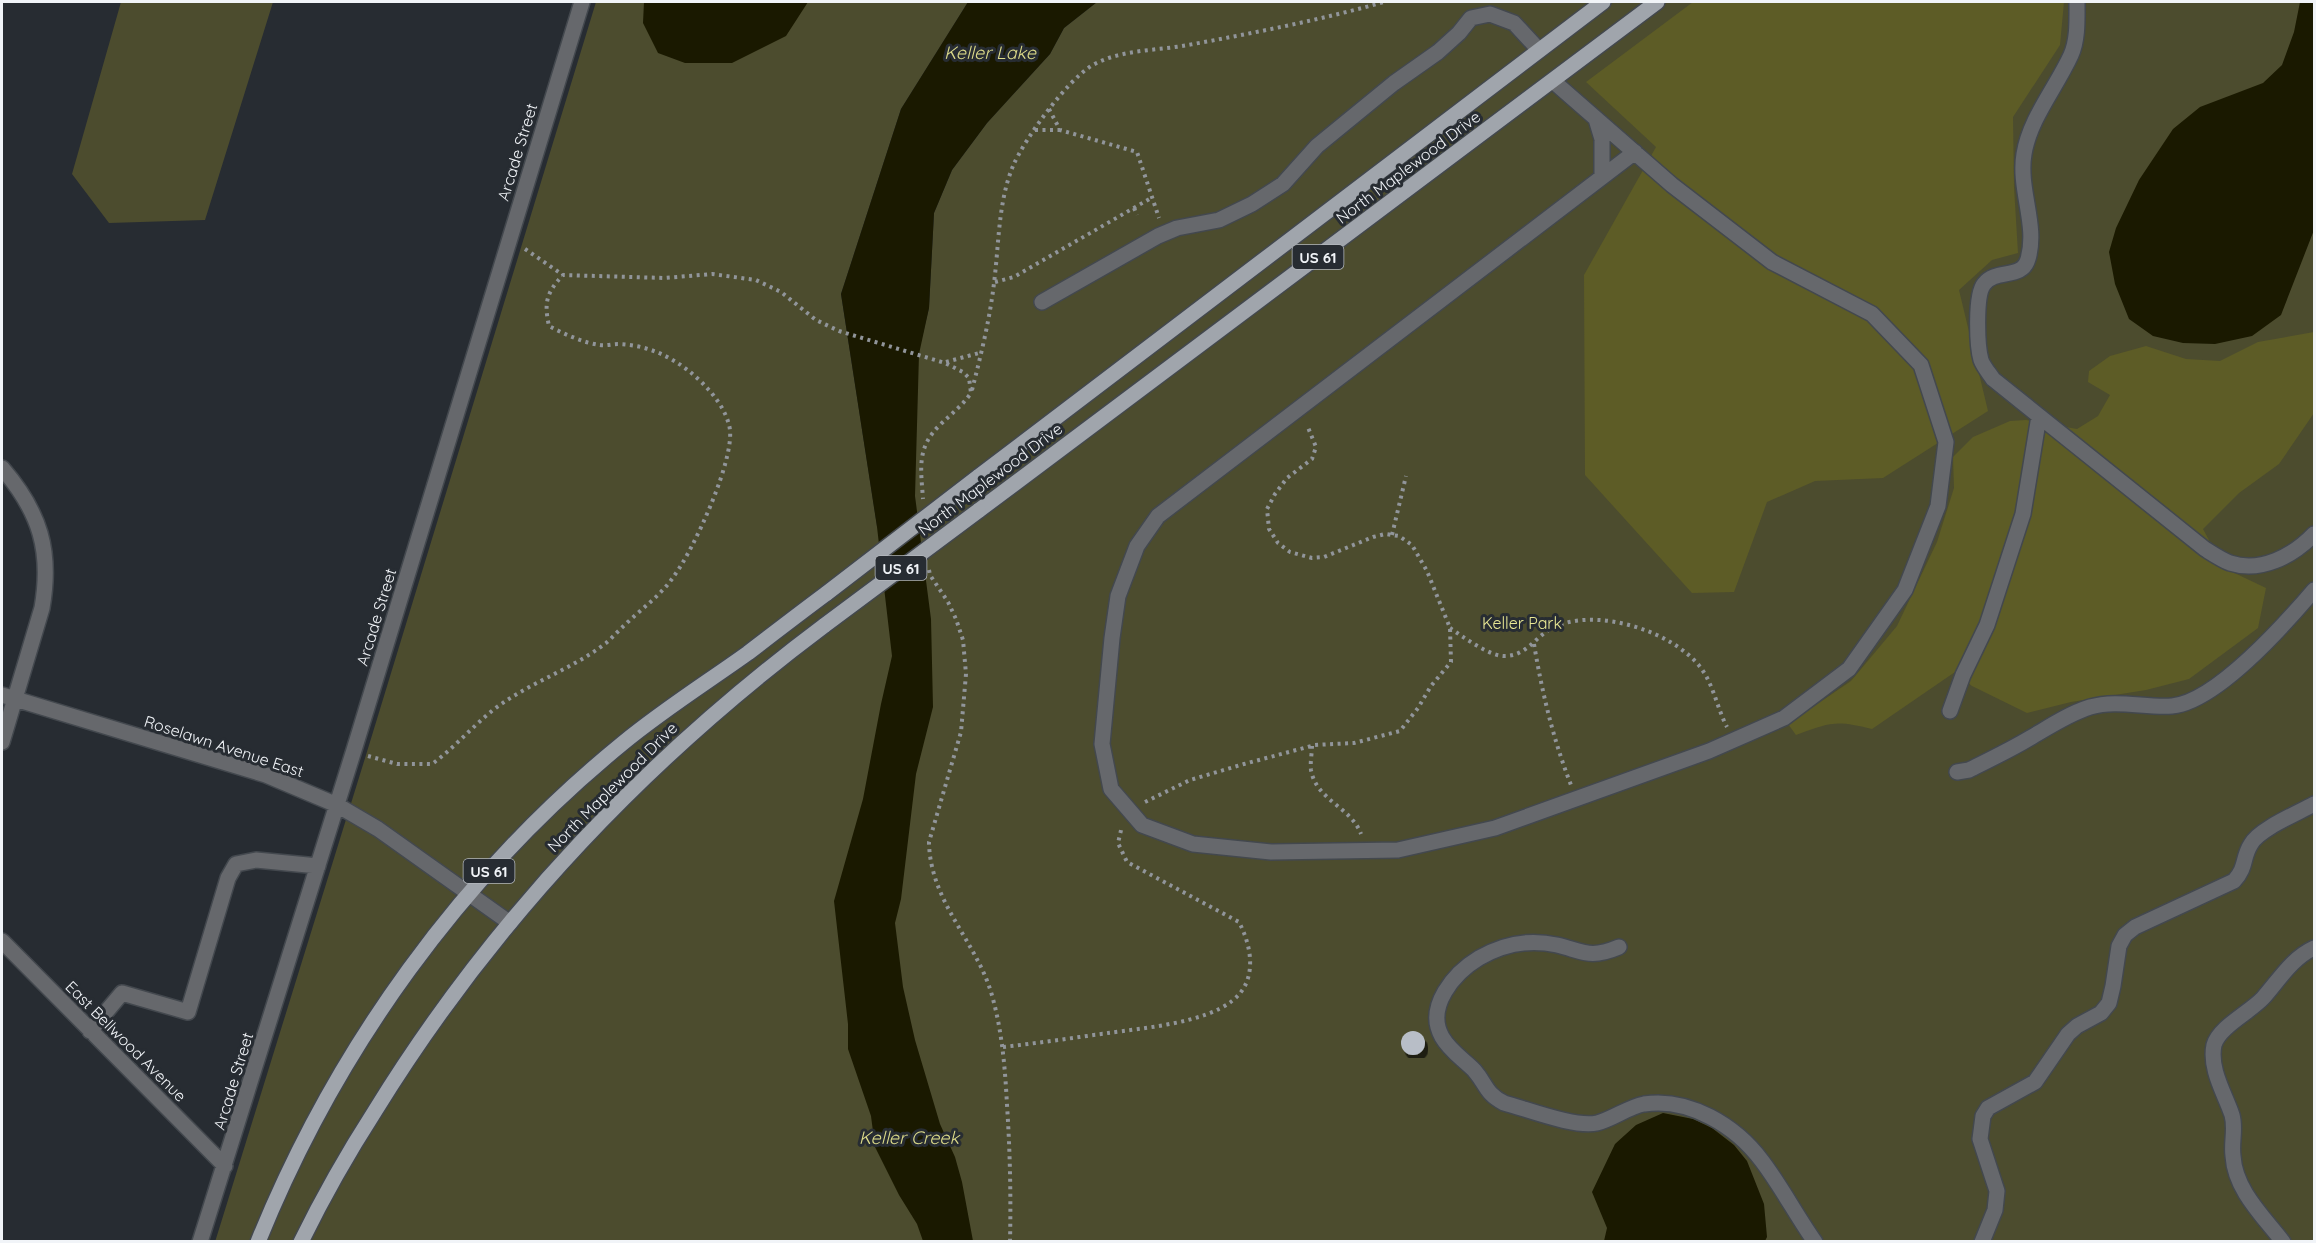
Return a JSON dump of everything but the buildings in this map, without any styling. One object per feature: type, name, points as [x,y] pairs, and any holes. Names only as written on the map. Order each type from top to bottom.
[{"type":"main road","name":"North Maplewood Drive","points":[[258,1242],[272,1206],[310,1128],[353,1052],[388,998],[440,928],[527,831],[623,743],[827,593],[1603,2]]},
{"type":"main road","name":"North Maplewood Drive","points":[[301,1242],[350,1151],[397,1075],[449,1000],[510,922],[562,861],[690,734],[759,676],[825,626],[1657,2]]},
{"type":"street","name":"Arcade Street","points":[[200,1242],[337,805],[582,2]]},
{"type":"street","points":[[2078,2],[2077,31],[2071,55],[2042,108],[2024,153],[2023,172],[2032,247],[2026,264],[2015,273],[1997,274],[1984,284],[1977,301],[1981,361],[1993,379],[2205,549],[2229,563],[2253,567],[2271,562],[2302,547],[2314,534]]},
{"type":"street","points":[[1042,302],[1164,234],[1177,228],[1219,220],[1252,204],[1283,184],[1317,146],[1394,83],[1438,52],[1459,33],[1471,18],[1490,14],[1514,23],[1539,50]]},
{"type":"street","points":[[1553,81],[1672,184],[1772,262],[1872,314],[1921,365],[1946,442],[1938,506],[1905,590],[1850,669],[1784,718],[1709,751],[1495,828],[1398,850],[1271,852],[1193,844],[1142,825],[1111,789],[1102,744],[1118,596],[1137,546],[1158,516],[1635,152]]},
{"type":"street","points":[[1596,119],[1604,155],[1602,177]]},
{"type":"street","points":[[1950,711],[1963,675],[1987,625],[2023,514],[2039,416]]},
{"type":"street","points":[[2,468],[27,500],[37,520],[46,564],[46,586],[42,608],[8,697],[2,742]]},
{"type":"street","points":[[1957,772],[1975,767],[2067,717],[2092,707],[2114,704],[2171,706],[2188,703],[2202,695],[2264,646],[2314,590]]},
{"type":"street","name":"Roselawn Avenue East","points":[[8,697],[266,775],[337,805],[378,829],[510,922]]},
{"type":"street","points":[[1982,1242],[1995,1210],[1997,1191],[1980,1139],[1983,1116],[1988,1108],[2035,1082],[2067,1034],[2102,1013],[2109,1003],[2119,946],[2125,935],[2135,927],[2234,881],[2242,872],[2250,845],[2256,836],[2314,804]]},
{"type":"street","points":[[90,1031],[122,993],[188,1012],[228,878],[236,864],[256,860],[318,866]]},
{"type":"street","name":"East Bellwood Avenue","points":[[2,941],[225,1166]]},
{"type":"street","points":[[1619,947],[1600,954],[1582,953],[1556,945],[1534,942],[1506,945],[1477,959],[1451,981],[1440,1000],[1437,1017],[1441,1036],[1454,1053],[1473,1069],[1491,1096],[1504,1103],[1585,1125],[1601,1122],[1642,1104],[1666,1103],[1688,1107],[1719,1121],[1743,1140],[1762,1160],[1815,1242]]},
{"type":"street","points":[[2283,1242],[2245,1193],[2236,1174],[2232,1156],[2233,1117],[2218,1080],[2214,1045],[2219,1035],[2261,1000],[2302,954],[2314,948]]},
{"type":"path","points":[[924,503],[921,472],[922,453],[926,441],[938,426],[961,408],[971,393],[994,282],[1006,189],[1013,166],[1034,130],[1060,96],[1090,67],[1110,58],[1149,49],[1228,38],[1331,17],[1384,2]]},
{"type":"path","points":[[1049,109],[1060,130]]},
{"type":"path","points":[[1034,130],[1060,130],[1137,152],[1164,234]]},
{"type":"path","points":[[994,282],[1014,277],[1151,198]]},
{"type":"path","points":[[1134,208],[1137,215]]},
{"type":"path","points":[[525,249],[562,275],[665,278],[712,274],[756,280],[781,292],[816,320],[839,331],[945,363],[963,372],[969,378],[971,393]]},
{"type":"path","points":[[366,755],[397,764],[432,764],[493,710],[524,689],[557,674],[606,643],[657,596],[686,560],[725,469],[730,426],[720,405],[703,384],[689,372],[665,354],[639,346],[600,345],[549,326],[545,309],[550,289],[562,275]]},
{"type":"path","points":[[945,363],[964,359],[980,352]]},
{"type":"path","points":[[1303,405],[1308,431],[1316,447],[1312,459],[1287,478],[1267,509],[1269,528],[1278,543],[1290,552],[1312,558],[1324,557],[1373,537],[1399,536],[1412,545],[1427,571],[1450,628],[1502,656],[1522,652],[1552,627],[1573,621],[1592,620],[1625,624],[1660,636],[1687,653],[1703,670],[1720,713],[1734,740]]},
{"type":"path","points":[[1392,535],[1406,476]]},
{"type":"path","points":[[929,563],[930,575],[948,602],[963,640],[966,674],[961,732],[929,842],[929,856],[938,888],[954,922],[983,969],[992,994],[1004,1047],[1010,1144],[1010,1242]]},
{"type":"path","points":[[1534,644],[1558,752],[1576,799]]},
{"type":"path","points":[[1312,746],[1311,770],[1316,783],[1324,796],[1352,818],[1366,851]]},
{"type":"green space","points":[[121,2],[273,2],[205,220],[109,223],[72,174]]},
{"type":"green space","name":"Keller Park","points":[[596,2],[968,2],[901,109],[841,294],[877,526],[929,308],[934,213],[952,170],[987,123],[1050,54],[1064,28],[1097,2],[2314,2],[2314,1241],[215,1242]]},
{"type":"shaded area","points":[[1693,2],[2064,2],[2060,45],[2013,117],[2018,253],[1992,260],[1959,290],[1988,411],[1883,478],[1815,481],[1767,502],[1734,592],[1692,593],[1585,475],[1584,275],[1656,147],[1586,82]]},
{"type":"shaded area","points":[[2314,332],[2314,413],[2279,464],[2239,493],[2203,529],[2224,568],[2266,588],[2258,628],[2189,679],[2146,690],[2071,702],[2027,713],[1972,686],[1955,672],[1872,729],[1850,724],[1834,724],[1796,735],[1788,724],[1851,681],[1897,626],[1937,542],[1954,488],[1953,457],[1973,437],[2010,421],[2026,420],[2077,429],[2098,416],[2110,395],[2088,382],[2089,371],[2110,356],[2146,346],[2186,359],[2220,361],[2258,342]]},
{"type":"water","points":[[644,2],[808,2],[786,36],[732,63],[685,63],[658,53],[643,23]]},
{"type":"water","points":[[968,2],[1097,2],[1064,28],[1050,54],[987,123],[952,170],[934,213],[929,308],[919,354],[915,496],[931,619],[933,707],[916,774],[901,899],[895,923],[903,987],[915,1040],[940,1124],[955,1157],[973,1241],[923,1241],[917,1224],[899,1195],[875,1147],[871,1116],[848,1049],[848,1024],[834,901],[863,799],[892,656],[877,527],[841,294],[901,109]]},
{"type":"water","points":[[2300,2],[2314,2],[2314,230],[2281,315],[2252,336],[2215,344],[2183,343],[2153,336],[2129,319],[2115,284],[2109,252],[2116,228],[2139,180],[2173,129],[2200,107],[2263,83],[2282,65],[2294,32]]},
{"type":"water","points":[[1663,1113],[1693,1119],[1712,1128],[1734,1145],[1747,1161],[1764,1204],[1767,1237],[1765,1241],[1604,1241],[1607,1228],[1592,1192],[1615,1144],[1636,1125]]},
{"type":"water label","name":"Keller Lake","points":[[990,52]]},
{"type":"water label","name":"Keller Creek","points":[[909,1137]]}]
